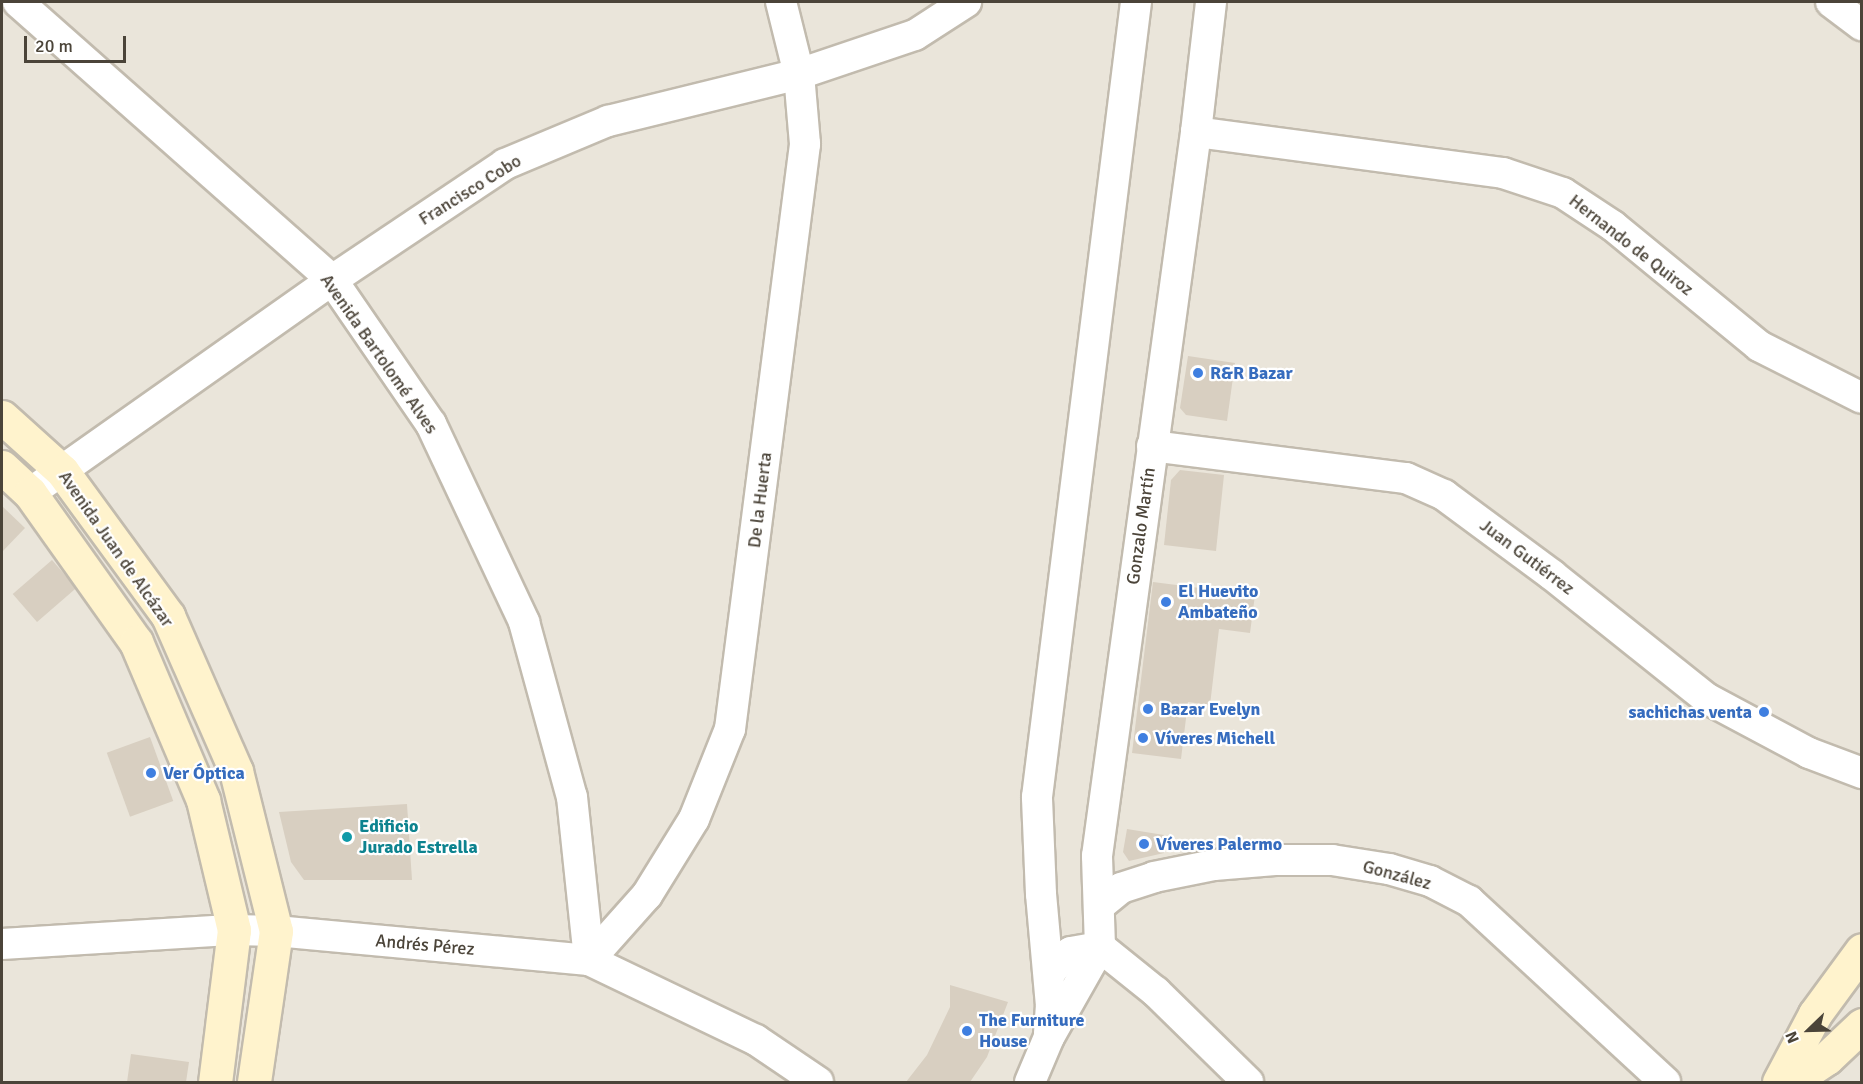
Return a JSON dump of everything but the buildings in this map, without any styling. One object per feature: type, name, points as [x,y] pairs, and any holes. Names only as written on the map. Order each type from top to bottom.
[{"type":"street","name":"Avenida Bartolomé Alves","points":[[18,2],[332,280],[431,424],[524,622],[572,797],[589,960]]},
{"type":"street","name":"De la Huerta","points":[[589,960],[648,896],[694,819],[730,729],[805,144],[799,74],[781,2]]},
{"type":"street","name":"Francisco Cobo","points":[[30,493],[332,280],[505,164],[608,121],[799,74],[915,35],[966,2]]},
{"type":"street","points":[[1048,1038],[1049,974],[1041,894],[1037,797],[1136,2]]},
{"type":"street","name":"Gonzalo Martín","points":[[1100,947],[1096,856],[1196,132],[1211,2]]},
{"type":"street","points":[[1831,2],[1862,25]]},
{"type":"street","name":"Hernando de Quiroz","points":[[1196,132],[1503,173],[1563,193],[1613,226],[1759,346],[1862,398]]},
{"type":"street","name":"Avenida Juan de Alcázar","points":[[2,417],[62,471],[168,616],[236,771],[276,931],[254,1083]]},
{"type":"street","name":"Juan Gutiérrez","points":[[1152,446],[1406,478],[1444,495],[1552,574],[1706,698],[1809,753],[1862,773]]},
{"type":"street","name":"Avenida Juan de Alcázar","points":[[2,467],[30,493],[136,642],[203,801],[234,930],[215,1083]]},
{"type":"street","name":"González","points":[[1099,906],[1121,888],[1154,877],[1214,865],[1275,860],[1332,860],[1389,869],[1430,881],[1469,901],[1665,1083]]},
{"type":"street","name":"Andrés Pérez","points":[[2,944],[234,930],[276,931],[589,960],[756,1040],[818,1083]]},
{"type":"street","points":[[1049,974],[1061,959],[1071,952],[1100,947],[1156,992],[1248,1083]]},
{"type":"street","points":[[1030,1083],[1048,1038],[1100,947]]},
{"type":"street","points":[[1779,1083],[1815,1014],[1862,950]]},
{"type":"street","points":[[1791,1083],[1827,1058],[1862,1025]]},
{"type":"shaded area","points":[[2,2],[1861,2],[1861,1082],[2,1082]]},
{"type":"place","name":"R&R Bazar","points":[[1198,373]]},
{"type":"place","name":"El Huevito Ambateño","points":[[1166,602]]},
{"type":"place","name":"Bazar Evelyn","points":[[1148,709]]},
{"type":"place","name":"sachichas venta","points":[[1764,712]]},
{"type":"place","name":"Víveres Michell","points":[[1143,738]]},
{"type":"place","name":"Ver Óptica","points":[[151,773]]},
{"type":"place","name":"Edificio Jurado Estrella","points":[[347,837]]},
{"type":"place","name":"Víveres Palermo","points":[[1144,844]]},
{"type":"place","name":"The Furniture House","points":[[967,1031]]}]
